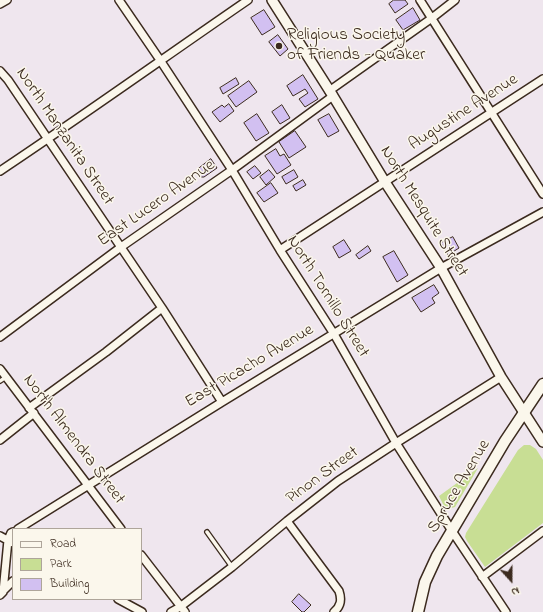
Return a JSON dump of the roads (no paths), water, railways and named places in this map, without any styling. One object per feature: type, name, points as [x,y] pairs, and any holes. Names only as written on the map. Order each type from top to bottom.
[{"type":"main road","name":"Spruce Avenue","points":[[418,612],[425,582],[437,556],[505,441],[543,384]]},
{"type":"street","points":[[0,4],[7,0]]},
{"type":"street","name":"North Tornillo Street","points":[[119,0],[232,170],[280,250],[334,334],[396,443],[506,612]]},
{"type":"street","points":[[0,171],[248,0]]},
{"type":"street","name":"North Mesquite Street","points":[[272,0],[385,182],[441,268],[501,377],[543,442]]},
{"type":"street","points":[[420,0],[543,194]]},
{"type":"street","name":"East Lucero Avenue","points":[[0,337],[121,247],[232,170],[455,0]]},
{"type":"street","name":"North Manzanita Street","points":[[0,71],[8,80],[162,308],[222,402]]},
{"type":"street","name":"Augustine Avenue","points":[[280,250],[543,79]]},
{"type":"street","name":"East Picacho Avenue","points":[[20,528],[441,268],[543,212]]},
{"type":"street","points":[[0,440],[32,410],[162,308]]},
{"type":"street","name":"North Almendra Street","points":[[0,369],[3,379],[32,410],[120,528]]},
{"type":"street","name":"Pinon Street","points":[[171,612],[182,610],[287,521],[338,481],[501,377]]},
{"type":"street","points":[[287,521],[339,591],[341,601],[340,605],[334,612]]},
{"type":"street","points":[[482,577],[543,531]]},
{"type":"street","points":[[2,593],[12,532]]},
{"type":"street","points":[[0,536],[10,542]]},
{"type":"street","points":[[142,556],[182,610]]},
{"type":"street","points":[[2,593],[12,582]]},
{"type":"street","points":[[120,600],[142,612]]},
{"type":"lane","points":[[206,532],[232,567]]},
{"type":"place","name":"Religious Society of Friends - Quaker","points":[[279,46]]}]
